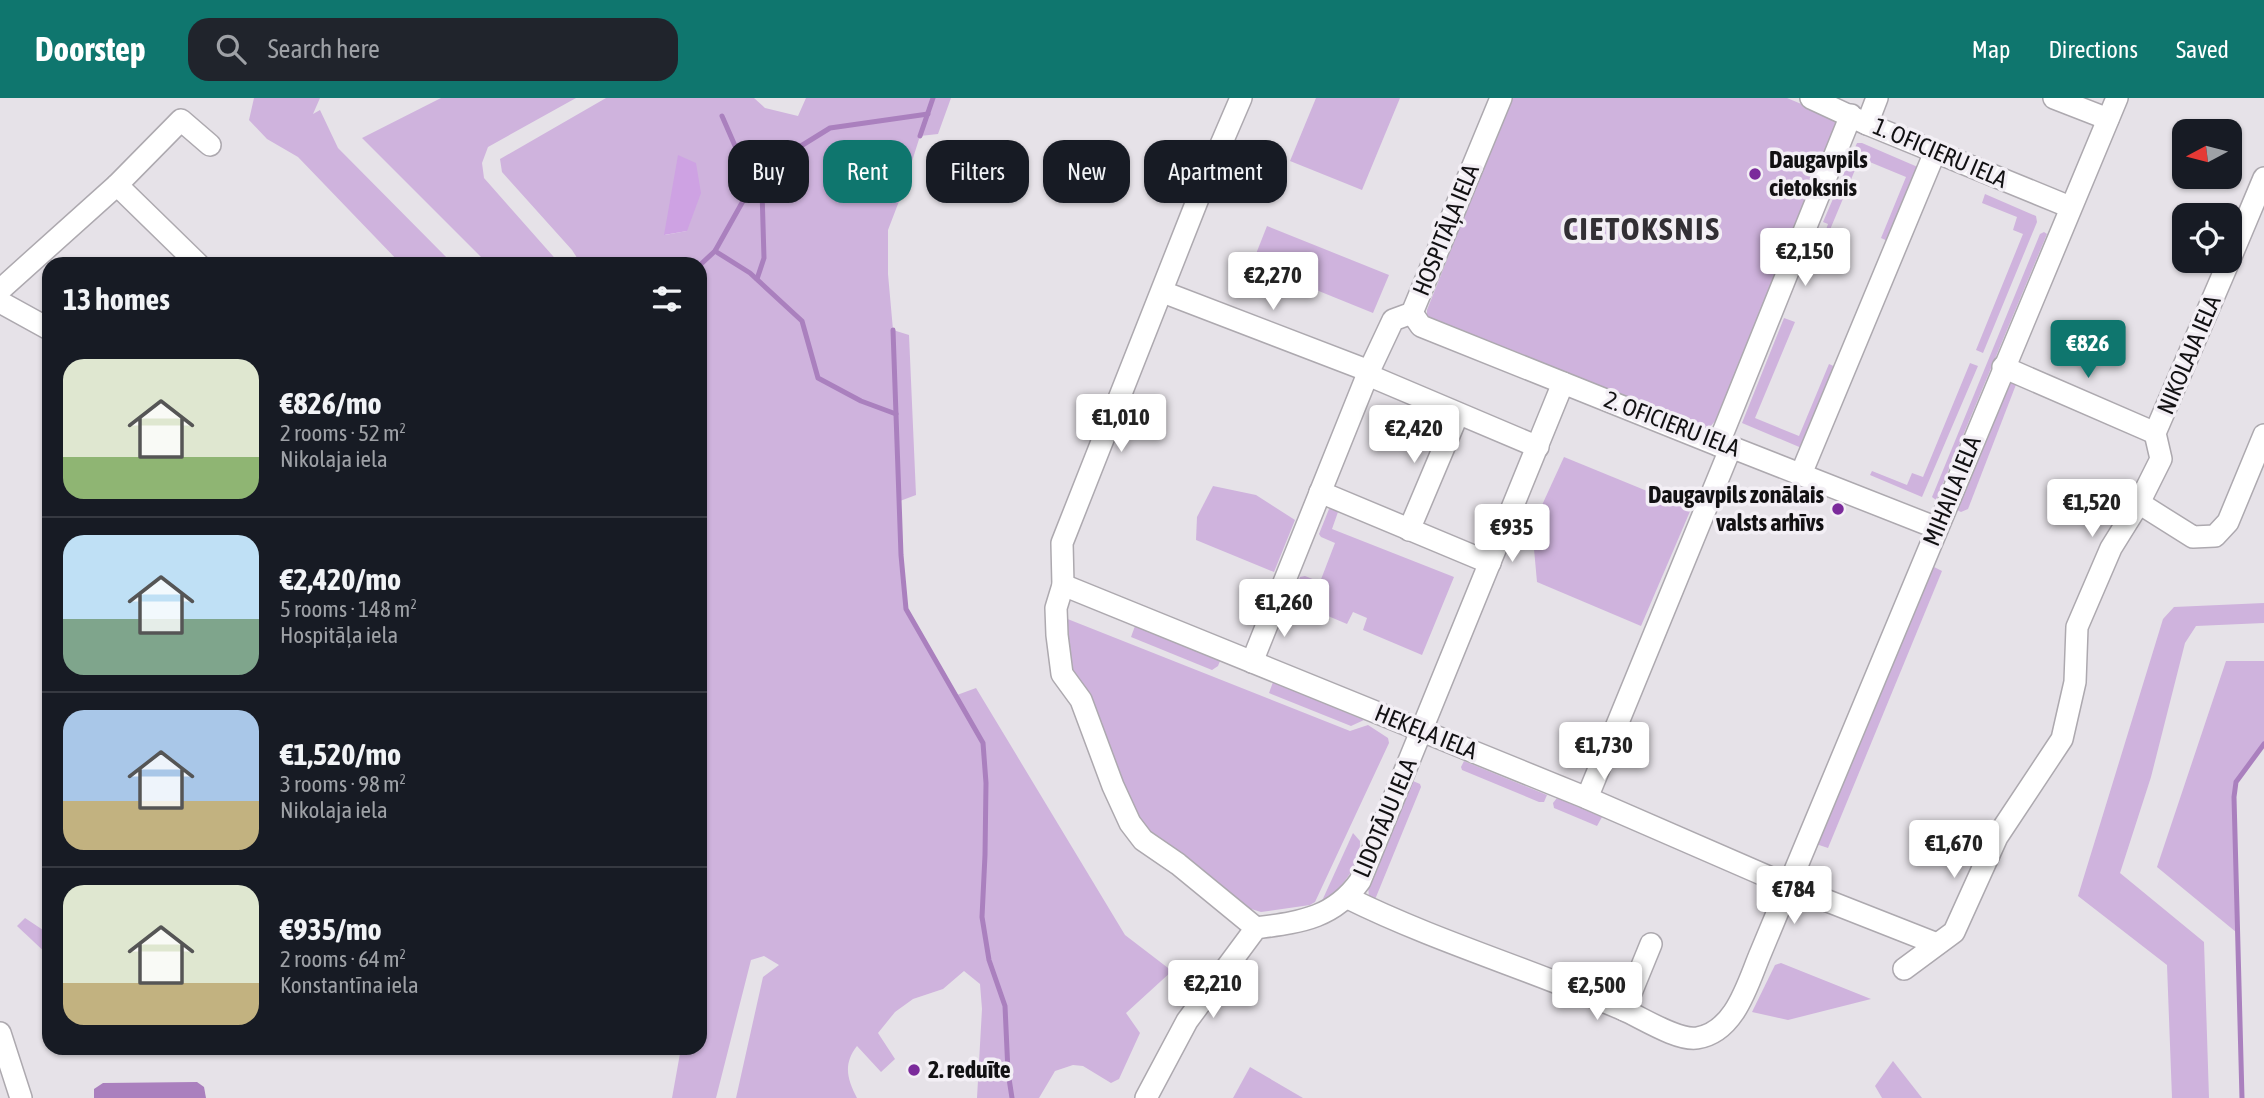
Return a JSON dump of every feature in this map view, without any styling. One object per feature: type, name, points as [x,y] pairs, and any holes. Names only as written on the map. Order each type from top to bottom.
[{"type":"street","points":[[1146,1098],[1186,1021],[1256,928],[1178,864],[1143,841],[1130,823],[1081,700],[1062,674],[1056,635],[1056,608],[1063,585],[1062,543],[1201,191],[1241,98]]},
{"type":"street","name":"HOSPITĀĻA IELA","points":[[1252,662],[1368,373],[1393,320],[1412,313],[1501,98]]},
{"type":"street","name":"1. OFICIERU IELA","points":[[1811,98],[2070,207]]},
{"type":"street","points":[[1587,798],[1725,446],[1859,119],[1877,98]]},
{"type":"street","points":[[2054,98],[2108,119]]},
{"type":"street","name":"MIHAILA IELA","points":[[1348,898],[1391,919],[1624,1010],[1669,1032],[1696,1038],[1718,1031],[1737,1007],[2116,98]]},
{"type":"street","points":[[0,290],[117,185],[181,120],[210,145]]},
{"type":"street","points":[[1801,474],[1935,152]]},
{"type":"street","name":"NIKOLAJA IELA","points":[[2242,230],[2264,178]]},
{"type":"street","points":[[117,185],[191,257]]},
{"type":"street","name":"NIKOLAJA IELA","points":[[1904,969],[1954,932],[1997,837],[2062,739],[2075,682],[2077,627],[2111,548],[2139,503],[2161,459],[2155,433],[2223,273]]},
{"type":"street","points":[[1163,292],[1368,373],[1538,447]]},
{"type":"street","points":[[0,302],[42,325]]},
{"type":"street","name":"2. OFICIERU IELA","points":[[1412,313],[1421,326],[1937,528]]},
{"type":"street","points":[[2003,367],[2155,433]]},
{"type":"street","name":"LIDOTĀJU IELA","points":[[1256,928],[1309,919],[1348,898],[1360,881],[1563,383]]},
{"type":"street","points":[[1409,530],[1458,414]]},
{"type":"street","points":[[2139,503],[2193,537],[2215,537],[2228,522],[2264,435]]},
{"type":"street","points":[[1320,492],[1490,563]]},
{"type":"street","name":"HEKEĻA IELA","points":[[1063,585],[1587,798],[1787,885]]},
{"type":"street","points":[[1787,885],[1937,944]]},
{"type":"street","points":[[1624,1010],[1651,944]]},
{"type":"street","points":[[0,1033],[21,1098]]},
{"type":"shaded area","points":[[254,98],[320,98],[313,114],[320,110],[338,148],[446,257],[394,257],[298,157],[267,139],[249,120]]},
{"type":"shaded area","points":[[441,98],[576,98],[488,147],[482,163],[484,178],[554,257],[481,257],[362,138]]},
{"type":"shaded area","points":[[606,98],[754,98],[765,108],[798,116],[806,98],[951,98],[938,134],[920,136],[912,161],[912,140],[823,140],[823,203],[898,203],[888,230],[888,274],[893,330],[909,335],[916,495],[900,501],[906,609],[957,695],[976,688],[1125,935],[1172,971],[1126,1013],[1140,1033],[1119,1079],[1111,1083],[1083,1066],[1073,1065],[1055,1071],[1039,1098],[977,1098],[982,1009],[980,984],[964,971],[943,989],[913,999],[895,1012],[878,1033],[895,1059],[881,1072],[857,1046],[850,1059],[848,1072],[857,1098],[736,1098],[763,977],[779,965],[764,956],[751,960],[716,1098],[672,1098],[680,1055],[707,1055],[707,257],[576,257],[502,172],[500,159]],"holes":[[[678,155],[687,231],[665,235]]]},
{"type":"shaded area","points":[[1316,98],[1400,98],[1362,190],[1290,161]]},
{"type":"shaded area","points":[[1511,98],[1787,98],[1830,116],[1835,122],[1835,131],[1716,420],[1709,428],[1697,428],[1427,318],[1427,310]]},
{"type":"shaded area","points":[[1857,143],[1920,168],[1890,242],[1881,238],[1906,177],[1860,158],[1819,256],[1811,253],[1818,236],[1823,238],[1828,224],[1823,222]]},
{"type":"shaded area","points":[[678,155],[696,163],[701,193],[687,231],[664,235]]},
{"type":"shaded area","points":[[1985,194],[2036,216],[2037,222],[1983,353],[1976,350],[2023,234],[2013,230],[2017,217],[1982,203]]},
{"type":"shaded area","points":[[1267,226],[1389,275],[1373,313],[1252,264]]},
{"type":"shaded area","points":[[2040,234],[2047,234],[1936,500],[1932,497]]},
{"type":"shaded area","points":[[1784,318],[1795,322],[1755,418],[1799,436],[1829,364],[1838,368],[1804,449],[1742,423]]},
{"type":"shaded area","points":[[1970,363],[1978,366],[1922,497],[1870,475],[1872,471],[1907,485],[1912,473],[1923,477]]},
{"type":"shaded area","points":[[2017,382],[1968,509],[1961,512],[1955,509],[2007,385]]},
{"type":"shaded area","points":[[1564,457],[1691,509],[1641,626],[1537,582],[1532,527]]},
{"type":"shaded area","points":[[1213,486],[1256,495],[1295,520],[1274,572],[1196,540],[1197,517]]},
{"type":"shaded area","points":[[1334,508],[1338,512],[1332,529],[1454,577],[1422,655],[1363,630],[1367,618],[1353,612],[1347,624],[1290,600],[1300,577],[1305,576],[1320,582],[1335,543],[1319,534],[1329,509]]},
{"type":"shaded area","points":[[1932,566],[1942,571],[1828,848],[1816,844]]},
{"type":"shaded area","points":[[2264,603],[2264,623],[2196,626],[2185,643],[2151,777],[2120,873],[2204,942],[2209,1098],[2172,1098],[2167,965],[2078,896],[2163,619],[2174,607]]},
{"type":"shaded area","points":[[1060,616],[1350,731],[1368,725],[1388,738],[1389,743],[1315,902],[1261,912],[1248,908],[1182,860],[1140,823],[1115,783],[1088,692],[1069,674]]},
{"type":"shaded area","points":[[1135,626],[1220,661],[1218,666],[1212,670],[1131,637]]},
{"type":"shaded area","points":[[2226,661],[2264,661],[2264,744],[2236,782],[2234,797],[2236,932],[2157,867]]},
{"type":"shaded area","points":[[1273,682],[1364,720],[1351,726],[1269,693]]},
{"type":"shaded area","points":[[1464,761],[1547,795],[1544,802],[1462,770]]},
{"type":"shaded area","points":[[1413,781],[1421,787],[1374,902],[1369,897],[1368,886]]},
{"type":"shaded area","points":[[1557,798],[1602,817],[1597,826],[1554,808],[1553,803]]},
{"type":"shaded area","points":[[1353,833],[1360,841],[1353,868],[1335,892],[1321,903]]},
{"type":"shaded area","points":[[25,918],[42,929],[42,949],[17,926]]},
{"type":"shaded area","points":[[1781,963],[1871,999],[1788,1020],[1752,1012],[1775,965]]},
{"type":"shaded area","points":[[1893,1061],[1922,1098],[1882,1098],[1875,1086]]},
{"type":"shaded area","points":[[1250,1067],[1303,1098],[1233,1098]]},
{"type":"shaded area","points":[[197,1082],[204,1087],[206,1098],[94,1098],[94,1089],[103,1083]]},
{"type":"waterway","points":[[920,136],[933,98]]},
{"type":"waterway","points":[[757,279],[764,258],[762,191],[788,154],[830,128],[928,114]]},
{"type":"waterway","points":[[707,258],[715,251],[743,201],[739,155],[722,116]]},
{"type":"waterway","points":[[715,251],[750,273],[802,321],[818,378],[861,401],[896,414]]},
{"type":"waterway","points":[[893,330],[901,555],[906,609],[983,743],[986,783],[982,917],[989,960],[1005,1006],[1012,1098]]},
{"type":"waterway","points":[[2242,1098],[2234,797],[2236,782],[2264,744]]},
{"type":"place","name":"Daugavpils cietoksnis","points":[[1755,174]]},
{"type":"place","name":"Daugavpils zonālais valsts arhīvs","points":[[1838,509]]},
{"type":"place","name":"2. reduīte","points":[[914,1070]]},
{"type":"district","name":"CIETOKSNIS","points":[[1642,229]]}]
